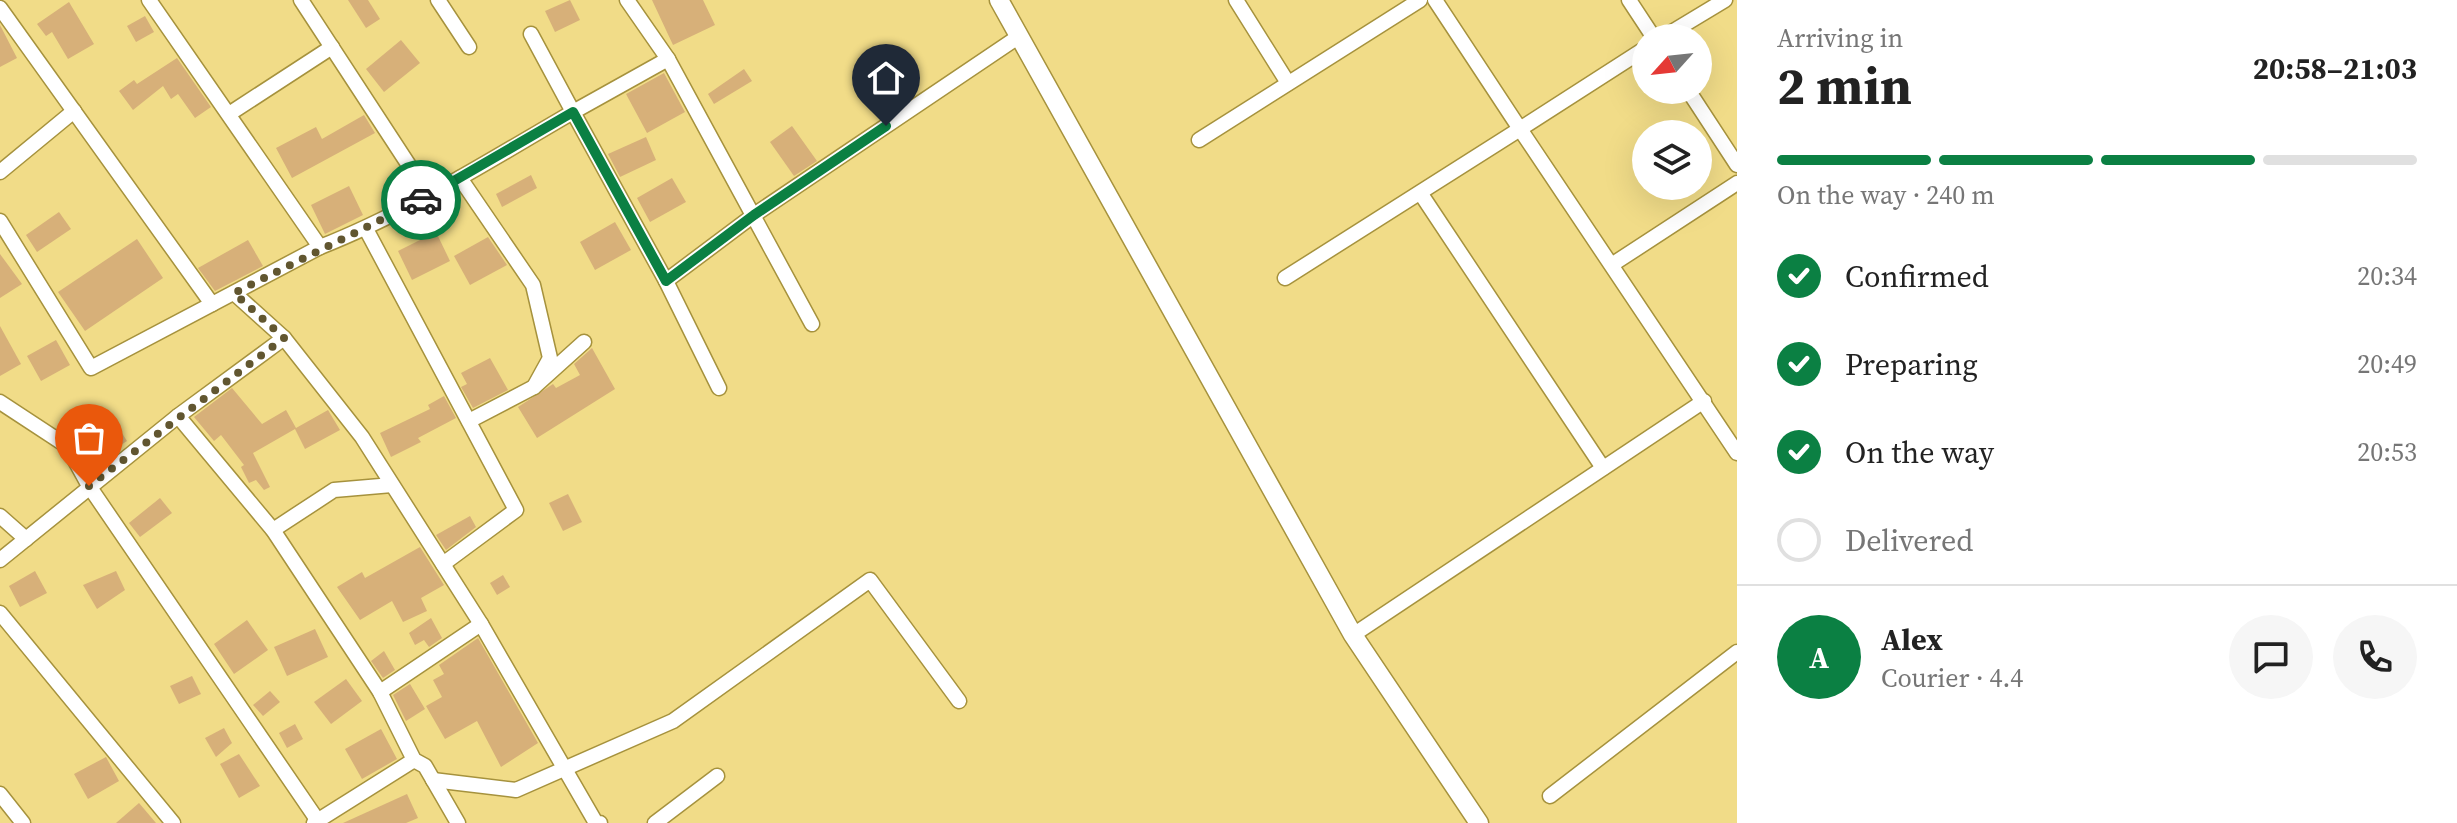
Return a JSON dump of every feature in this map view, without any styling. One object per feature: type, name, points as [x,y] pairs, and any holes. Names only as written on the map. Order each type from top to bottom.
[{"type":"street","points":[[149,0],[320,247]]},
{"type":"street","points":[[301,0],[429,196]]},
{"type":"street","points":[[438,0],[469,47]]},
{"type":"street","points":[[627,0],[668,59],[812,324]]},
{"type":"street","points":[[1000,0],[1353,635],[1479,823]]},
{"type":"street","points":[[1236,0],[1288,83]]},
{"type":"street","points":[[1199,140],[1420,0]]},
{"type":"street","points":[[1435,0],[1737,453]]},
{"type":"street","points":[[1629,0],[1645,24]]},
{"type":"street","points":[[1685,24],[1725,0]]},
{"type":"street","points":[[0,8],[212,304]]},
{"type":"street","points":[[531,34],[666,281],[719,388]]},
{"type":"street","points":[[666,281],[754,215],[1018,37]]},
{"type":"street","points":[[229,114],[332,47]]},
{"type":"street","points":[[1285,278],[1632,57]]},
{"type":"street","points":[[0,221],[91,368],[320,247],[366,229],[429,196],[668,59]]},
{"type":"street","points":[[1697,104],[1737,165]]},
{"type":"street","points":[[0,172],[74,111]]},
{"type":"street","points":[[460,178],[533,285],[550,358],[534,387]]},
{"type":"street","points":[[1613,264],[1737,183]]},
{"type":"street","points":[[1421,194],[1603,468]]},
{"type":"street","points":[[366,229],[516,510],[443,564]]},
{"type":"street","points":[[234,293],[284,338],[362,437],[481,624],[596,823],[600,823]]},
{"type":"street","points":[[0,560],[178,416],[284,338]]},
{"type":"street","points":[[469,421],[534,387],[584,342]]},
{"type":"street","points":[[1353,635],[1704,401]]},
{"type":"street","points":[[0,402],[24,421],[67,446],[89,486],[316,822],[414,760]]},
{"type":"street","points":[[178,416],[273,530],[380,692],[414,760],[425,766],[458,823]]},
{"type":"street","points":[[273,530],[334,490],[392,485]]},
{"type":"street","points":[[0,516],[26,539]]},
{"type":"street","points":[[433,780],[516,790],[673,721],[870,580],[959,701]]},
{"type":"street","points":[[0,613],[173,823]]},
{"type":"street","points":[[380,692],[481,624]]},
{"type":"street","points":[[1550,796],[1737,652]]},
{"type":"street","points":[[655,823],[717,776]]},
{"type":"street","points":[[0,794],[23,823]]},
{"type":"building","points":[[348,0],[368,0],[380,19],[366,28]]},
{"type":"building","points":[[570,0],[580,20],[555,32],[545,11]]},
{"type":"building","points":[[652,0],[703,0],[715,25],[673,45]]},
{"type":"building","points":[[69,2],[94,44],[68,59],[52,32],[46,36],[37,24]]},
{"type":"building","points":[[145,16],[154,32],[136,42],[127,26]]},
{"type":"building","points":[[0,25],[17,58],[0,67]]},
{"type":"building","points":[[401,40],[420,63],[384,92],[366,69]]},
{"type":"building","points":[[177,58],[211,107],[195,118],[178,94],[171,99],[163,86],[133,110],[119,91],[134,80],[137,84]]},
{"type":"building","points":[[744,69],[752,81],[714,104],[708,94]]},
{"type":"building","points":[[664,73],[685,112],[647,133],[626,94]]},
{"type":"building","points":[[364,115],[375,133],[292,178],[276,148],[316,127],[322,139]]},
{"type":"building","points":[[792,126],[817,161],[794,176],[770,142]]},
{"type":"building","points":[[646,137],[656,160],[620,177],[608,154]]},
{"type":"building","points":[[531,175],[537,188],[502,207],[496,194]]},
{"type":"building","points":[[672,178],[686,202],[650,222],[637,198]]},
{"type":"building","points":[[349,186],[363,215],[325,234],[311,205]]},
{"type":"building","points":[[59,212],[71,229],[37,252],[26,235]]},
{"type":"building","points":[[615,222],[631,250],[595,270],[580,242]]},
{"type":"building","points":[[436,232],[450,261],[412,280],[398,251]]},
{"type":"building","points":[[488,237],[507,265],[470,285],[454,256]]},
{"type":"building","points":[[137,239],[163,278],[85,331],[58,292]]},
{"type":"building","points":[[248,240],[263,266],[215,291],[198,268]]},
{"type":"building","points":[[0,254],[22,284],[0,298]]},
{"type":"building","points":[[0,326],[21,364],[0,376]]},
{"type":"building","points":[[56,340],[70,365],[41,381],[27,356]]},
{"type":"building","points":[[592,348],[615,389],[537,438],[518,407],[553,384],[556,388],[580,375],[574,364]]},
{"type":"building","points":[[490,358],[508,390],[473,408],[461,387],[467,384],[461,373]]},
{"type":"building","points":[[232,388],[262,424],[286,410],[296,428],[328,410],[340,430],[305,449],[295,429],[253,453],[270,487],[264,490],[256,480],[249,483],[241,467],[244,465],[221,435],[214,441],[194,417]]},
{"type":"building","points":[[444,396],[456,418],[418,438],[421,442],[391,457],[380,433],[430,409],[428,405]]},
{"type":"building","points":[[113,419],[127,441],[93,463],[79,441]]},
{"type":"building","points":[[568,494],[582,522],[563,531],[549,503]]},
{"type":"building","points":[[160,498],[172,513],[140,537],[129,523]]},
{"type":"building","points":[[470,516],[476,527],[446,550],[436,535]]},
{"type":"building","points":[[420,547],[444,585],[421,598],[427,611],[403,622],[392,601],[360,620],[337,587],[362,572],[365,578]]},
{"type":"building","points":[[35,571],[47,593],[20,607],[9,586]]},
{"type":"building","points":[[116,571],[125,590],[97,609],[83,585]]},
{"type":"building","points":[[503,575],[510,587],[497,595],[490,583]]},
{"type":"building","points":[[431,618],[442,638],[429,647],[424,640],[415,645],[409,633]]},
{"type":"building","points":[[247,620],[268,650],[234,674],[214,644]]},
{"type":"building","points":[[315,629],[328,657],[287,676],[274,647]]},
{"type":"building","points":[[478,638],[538,743],[501,767],[477,721],[445,739],[426,706],[442,697],[433,680],[444,674],[439,665]]},
{"type":"building","points":[[384,651],[395,670],[383,678],[371,661]]},
{"type":"building","points":[[192,676],[201,694],[179,704],[170,686]]},
{"type":"building","points":[[346,679],[362,701],[331,724],[314,702]]},
{"type":"building","points":[[410,684],[425,709],[406,721],[393,695]]},
{"type":"building","points":[[270,691],[280,702],[263,716],[253,705]]},
{"type":"building","points":[[295,724],[303,739],[287,748],[279,733]]},
{"type":"building","points":[[224,728],[232,743],[216,757],[205,738]]},
{"type":"building","points":[[381,729],[397,759],[362,779],[345,749]]},
{"type":"building","points":[[239,754],[260,786],[239,798],[220,764]]},
{"type":"building","points":[[106,757],[119,781],[88,799],[74,774]]},
{"type":"building","points":[[407,794],[418,818],[406,823],[343,823]]},
{"type":"building","points":[[139,803],[156,823],[116,823]]},
{"type":"way so far","points":[[89,486],[284,338],[234,293],[320,247],[366,229],[421,200]]},
{"type":"route","points":[[421,200],[573,112],[666,281],[727,234],[886,126]]}]
